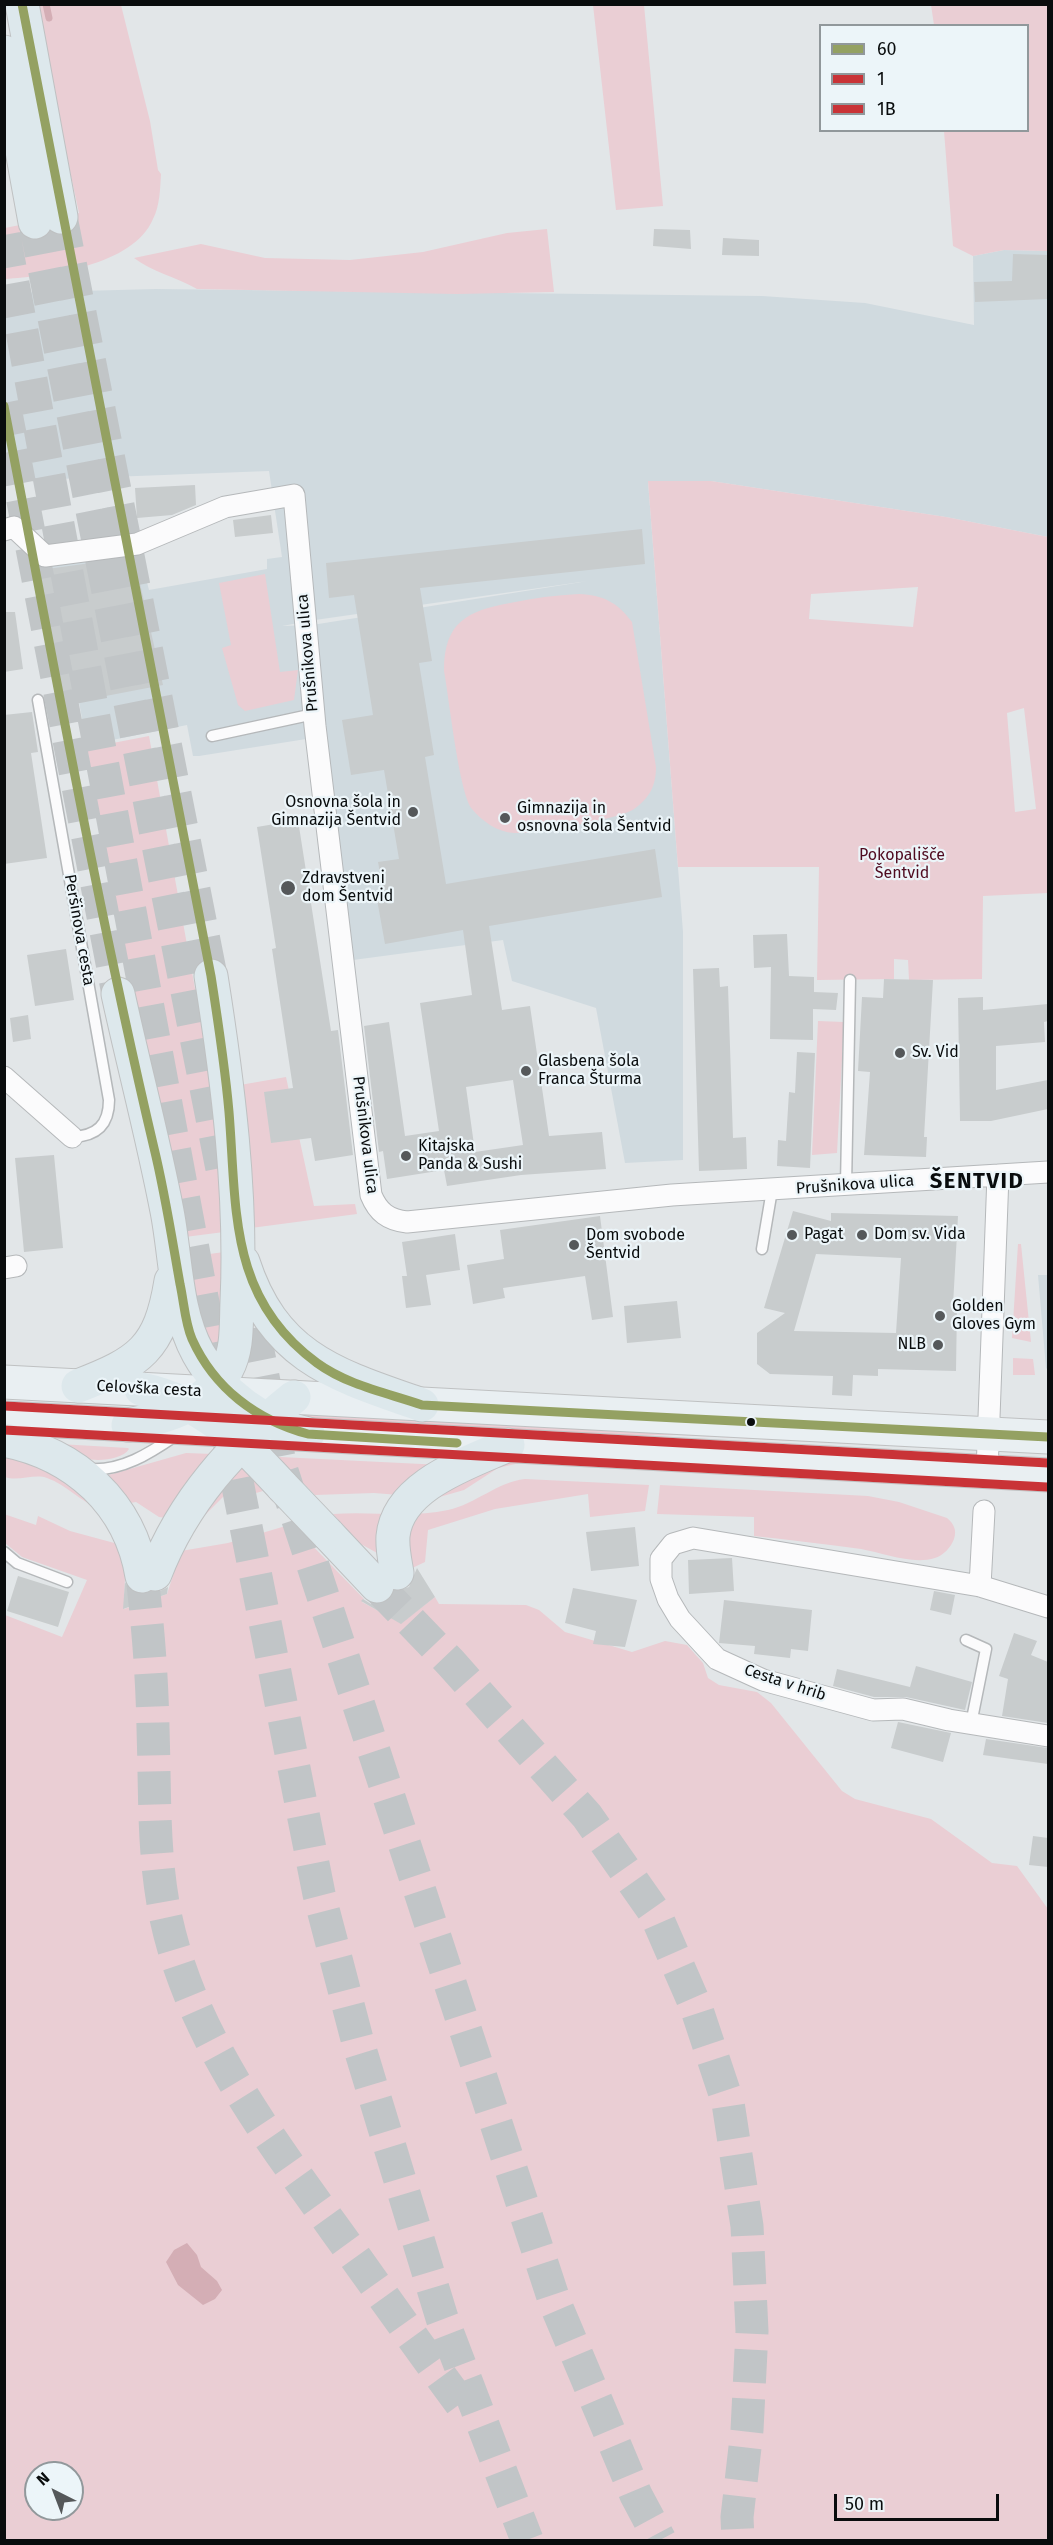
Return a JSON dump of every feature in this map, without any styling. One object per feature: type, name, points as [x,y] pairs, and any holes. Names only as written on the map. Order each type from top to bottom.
[{"type":"highway","points":[[4,52],[48,219],[22,4]]},
{"type":"highway","points":[[128,1425],[152,1420],[207,1400],[230,1364],[235,1345],[238,1240],[229,1110],[211,976]]},
{"type":"highway","points":[[118,994],[157,1160],[190,1335],[202,1360],[207,1400]]},
{"type":"highway","points":[[238,1240],[260,1304],[280,1330],[302,1352],[342,1377],[422,1405]]},
{"type":"highway","points":[[78,1386],[123,1367],[147,1347],[163,1322],[173,1248]]},
{"type":"highway","points":[[141,1389],[207,1400],[247,1431],[283,1487],[328,1534],[389,1569],[397,1522],[412,1498],[464,1465],[508,1445]]},
{"type":"highway","points":[[4,1440],[38,1450],[73,1467],[91,1480],[115,1505],[149,1568],[208,1479],[247,1431],[294,1397]]},
{"type":"highway","points":[[247,1431],[284,1428],[308,1434]]},
{"type":"main road","name":"Celovška cesta","points":[[4,1382],[141,1389]]},
{"type":"main road","points":[[207,1400],[294,1397],[1048,1437]]},
{"type":"main road","points":[[4,1418],[128,1425]]},
{"type":"main road","points":[[308,1434],[1048,1474]]},
{"type":"street","name":"Prušnikova ulica","points":[[9,529],[45,556],[137,544],[225,507],[294,495],[314,714],[371,1195],[378,1209],[386,1217],[407,1222],[672,1195],[1048,1172]]},
{"type":"street","points":[[4,1077],[72,1137]]},
{"type":"street","points":[[987,1471],[998,1175]]},
{"type":"street","points":[[980,1586],[984,1511]]},
{"type":"street","name":"Cesta v hrib","points":[[1048,1607],[980,1586],[693,1538],[673,1544],[661,1559],[661,1579],[668,1599],[680,1619],[717,1659],[763,1680],[873,1710],[903,1709],[971,1724],[1048,1736]]},
{"type":"lane","name":"Peršinova cesta","points":[[38,700],[109,1100],[108,1116],[104,1126],[90,1135],[72,1137]]},
{"type":"lane","points":[[212,736],[314,714]]},
{"type":"lane","points":[[846,1185],[850,980]]},
{"type":"lane","points":[[762,1249],[772,1190]]},
{"type":"lane","points":[[73,1467],[111,1467],[142,1457],[207,1400]]},
{"type":"lane","points":[[4,1552],[17,1563],[67,1582]]},
{"type":"lane","points":[[966,1640],[986,1649],[971,1724]]},
{"type":"shaded area","points":[[1004,250],[1048,251],[1048,537],[946,517],[711,481],[648,481],[683,932],[683,1160],[625,1163],[596,1008],[512,981],[503,940],[353,960],[325,736],[193,756],[187,725],[87,745],[79,702],[64,704],[34,562],[137,544],[149,590],[267,569],[267,559],[282,557],[269,471],[5,481],[4,293],[156,289],[762,296],[865,303],[974,325],[973,256]],"holes":[[[588,581],[312,625],[282,626]]]},
{"type":"shaded area","points":[[1038,1275],[1048,1275],[1048,1370],[1046,1368]]},
{"type":"shaded area","points":[[187,2243],[197,2255],[201,2267],[217,2281],[222,2290],[215,2299],[203,2305],[178,2285],[166,2262],[174,2250]]},
{"type":"green space","points":[[34,5],[121,5],[150,121],[158,170],[161,174],[160,191],[153,219],[143,235],[127,248],[88,266],[43,275],[5,279],[5,228],[79,213]]},
{"type":"green space","points":[[593,5],[644,5],[663,206],[616,210]]},
{"type":"green space","points":[[931,5],[1048,5],[1048,251],[1004,250],[973,256],[953,246],[944,132],[1029,132],[1029,24],[934,24]]},
{"type":"green space","points":[[547,229],[554,292],[457,294],[197,289],[148,267],[134,258],[201,244],[265,258],[350,260],[423,252],[507,233]]},
{"type":"green space","name":"Pokopališče Šentvid","points":[[648,481],[711,481],[946,517],[1048,537],[1048,893],[983,896],[982,979],[909,980],[908,960],[894,959],[894,979],[817,980],[819,867],[678,867]],"holes":[[[918,587],[913,627],[809,619],[811,594]],[[1024,708],[1036,809],[1015,812],[1007,713]]]},
{"type":"green space","points":[[265,574],[280,672],[298,670],[294,700],[245,711],[238,705],[222,648],[231,645],[219,583]]},
{"type":"green space","points":[[579,594],[609,601],[621,609],[632,622],[656,767],[655,780],[648,796],[640,805],[626,813],[539,831],[514,833],[502,831],[480,818],[467,800],[455,744],[444,671],[448,641],[461,622],[482,610],[527,600]]},
{"type":"green space","points":[[149,736],[210,1071],[224,1232],[185,1237],[132,991],[87,748]]},
{"type":"green space","points":[[818,1021],[844,1022],[837,1153],[812,1155]]},
{"type":"green space","points":[[286,1077],[314,1206],[355,1204],[357,1214],[251,1228],[240,1085]]},
{"type":"green space","points":[[1018,1244],[1021,1244],[1031,1342],[1012,1338]]},
{"type":"green space","points":[[224,1252],[224,1337],[218,1355],[201,1328],[188,1257]]},
{"type":"green space","points":[[1013,1358],[1033,1359],[1035,1375],[1013,1375]]},
{"type":"green space","points":[[285,1409],[916,1443],[916,1447],[677,1435],[593,1436],[304,1419]]},
{"type":"green space","points":[[59,1444],[129,1449],[115,1458],[95,1460],[77,1456]]},
{"type":"green space","points":[[5,1450],[46,1467],[101,1509],[47,1478],[5,1477]]},
{"type":"green space","points":[[186,1453],[213,1454],[166,1518],[159,1517],[136,1502],[130,1503],[105,1476]]},
{"type":"green space","points":[[278,1458],[442,1465],[494,1460],[524,1462],[498,1468],[464,1490],[436,1498],[374,1493],[315,1495]]},
{"type":"green space","points":[[240,1465],[263,1491],[256,1493],[247,1484],[236,1484],[206,1514],[199,1514]]},
{"type":"green space","points":[[525,1479],[649,1485],[645,1511],[590,1517],[588,1494],[495,1509],[428,1530],[425,1562],[408,1570],[359,1543],[333,1514],[420,1514],[448,1510],[468,1503],[505,1484]]},
{"type":"green space","points":[[660,1485],[868,1496],[899,1502],[947,1518],[954,1527],[955,1536],[951,1545],[941,1555],[926,1560],[917,1560],[861,1549],[754,1536],[754,1517],[657,1514]]},
{"type":"green space","points":[[4,1514],[36,1525],[38,1516],[70,1531],[118,1544],[125,1576],[124,1609],[167,1594],[181,1551],[228,1543],[289,1525],[297,1533],[303,1532],[306,1535],[304,1537],[364,1599],[362,1602],[401,1623],[435,1597],[439,1604],[526,1605],[539,1610],[565,1632],[632,1652],[665,1641],[687,1645],[703,1663],[708,1678],[719,1685],[757,1692],[771,1703],[842,1791],[855,1799],[931,1819],[992,1863],[1017,1866],[1048,1909],[1048,2540],[5,2540],[5,1615],[62,1637],[87,1580],[22,1557],[5,1543]]},
{"type":"building","points":[[654,229],[690,230],[691,249],[653,246]]},
{"type":"building","points":[[723,238],[759,240],[759,256],[722,255]]},
{"type":"building","points":[[1013,254],[1048,255],[1048,299],[975,302],[974,282],[1012,281]]},
{"type":"building","points":[[195,485],[196,505],[172,515],[137,518],[135,488]]},
{"type":"building","points":[[271,515],[273,533],[235,537],[233,520]]},
{"type":"building","points":[[642,529],[645,564],[420,588],[432,661],[419,663],[434,755],[425,757],[446,884],[655,849],[662,897],[489,926],[502,1010],[530,1006],[549,1136],[602,1132],[606,1169],[521,1175],[447,1186],[444,1170],[387,1179],[383,1151],[379,1152],[364,1026],[389,1022],[405,1136],[439,1131],[420,1003],[472,995],[463,930],[385,944],[376,894],[384,894],[378,862],[399,859],[384,770],[351,775],[342,720],[373,715],[354,595],[329,598],[326,563]],"holes":[[[513,1080],[523,1145],[475,1152],[466,1087]]]},
{"type":"building","points":[[134,557],[163,685],[64,704],[34,563],[47,569]]},
{"type":"building","points":[[4,612],[15,612],[23,669],[4,672]]},
{"type":"building","points":[[32,712],[38,752],[31,753],[47,858],[4,864],[4,715]]},
{"type":"building","name":"Zdravstveni dom Šentvid","points":[[298,820],[331,1031],[338,1030],[353,1155],[315,1161],[311,1138],[271,1143],[264,1092],[293,1088],[272,949],[276,948],[257,827]]},
{"type":"building","points":[[787,934],[789,976],[814,977],[814,992],[838,993],[836,1010],[813,1009],[813,1040],[770,1039],[771,967],[754,968],[753,935]]},
{"type":"building","points":[[66,949],[74,1000],[35,1006],[27,955]]},
{"type":"building","points":[[719,968],[720,987],[728,986],[733,1138],[746,1137],[747,1169],[699,1171],[693,969]]},
{"type":"building","name":"Sv. Vid","points":[[884,979],[933,980],[924,1137],[927,1137],[926,1157],[864,1155],[870,1072],[858,1071],[862,997],[883,998]]},
{"type":"building","points":[[983,997],[983,1010],[1048,1004],[1048,1021],[1044,1022],[1045,1042],[996,1046],[996,1090],[1048,1080],[1048,1109],[991,1121],[960,1121],[958,998]]},
{"type":"building","points":[[28,1015],[31,1039],[13,1042],[10,1018]]},
{"type":"building","points":[[797,1052],[815,1053],[810,1168],[777,1166],[778,1140],[786,1141],[789,1092],[795,1093]]},
{"type":"building","points":[[54,1155],[63,1248],[24,1252],[15,1158]]},
{"type":"building","points":[[793,1211],[831,1221],[831,1213],[958,1216],[953,1305],[957,1305],[956,1371],[878,1369],[878,1376],[853,1375],[852,1396],[832,1395],[833,1376],[770,1374],[757,1364],[757,1333],[785,1313],[764,1308]],"holes":[[[816,1254],[901,1258],[896,1333],[794,1331]]]},
{"type":"building","points":[[600,1216],[613,1317],[592,1320],[585,1276],[503,1288],[505,1298],[473,1304],[467,1265],[504,1259],[500,1230]]},
{"type":"building","points":[[455,1234],[460,1270],[426,1275],[431,1305],[406,1308],[402,1276],[407,1276],[402,1242]]},
{"type":"building","points":[[677,1301],[681,1338],[627,1343],[624,1306]]},
{"type":"building","points":[[635,1527],[639,1566],[591,1571],[586,1532]]},
{"type":"building","points":[[732,1558],[734,1591],[689,1594],[688,1560]]},
{"type":"building","points":[[417,1568],[435,1597],[401,1624],[361,1601],[363,1599],[371,1604],[381,1604],[389,1600],[395,1591],[409,1587]]},
{"type":"building","points":[[18,1576],[69,1592],[58,1627],[7,1611]]},
{"type":"building","points":[[125,1582],[129,1589],[137,1594],[158,1592],[168,1587],[167,1594],[123,1609]]},
{"type":"building","points":[[573,1588],[637,1600],[625,1647],[593,1644],[596,1631],[565,1623]]},
{"type":"building","points":[[934,1591],[955,1595],[951,1615],[930,1610]]},
{"type":"building","points":[[724,1600],[812,1610],[808,1651],[791,1649],[790,1658],[754,1654],[755,1646],[719,1643]]},
{"type":"building","points":[[1014,1633],[1037,1641],[1031,1655],[1048,1662],[1048,1723],[1002,1716],[1008,1679],[999,1676]]},
{"type":"building","points":[[916,1666],[972,1682],[965,1710],[906,1697],[874,1697],[833,1686],[837,1669],[910,1687]]},
{"type":"building","points":[[898,1722],[951,1733],[943,1762],[891,1748]]},
{"type":"building","points":[[986,1739],[1048,1748],[1048,1764],[983,1755]]},
{"type":"building","points":[[1033,1836],[1048,1838],[1048,1867],[1029,1865]]},
{"type":"waterway","points":[[46,4],[49,18]]},
{"type":"tunnel","points":[[61,217],[211,976]]},
{"type":"tunnel","points":[[35,222],[224,1179]]},
{"type":"tunnel","points":[[4,235],[218,1383]]},
{"type":"tunnel","points":[[4,403],[118,994]]},
{"type":"tunnel","points":[[244,1280],[281,1468],[555,2303],[636,2495],[660,2540]]},
{"type":"tunnel","points":[[227,1431],[319,1894],[357,2039],[442,2318],[527,2540]]},
{"type":"tunnel","points":[[142,1576],[151,1671],[155,1816],[160,1881],[174,1949],[189,1993],[231,2077],[256,2117],[464,2408]]},
{"type":"tunnel","points":[[377,1586],[451,1663],[587,1816],[655,1913],[696,2007],[728,2103],[747,2226],[752,2331],[747,2430],[737,2517],[738,2540]]},
{"type":"transit line","name":"60","points":[[22,4],[211,976],[229,1112],[237,1217],[243,1250],[252,1281],[267,1310],[288,1338],[329,1371],[368,1388],[422,1405],[1048,1437]]},
{"type":"transit line","name":"60","points":[[4,406],[94,870],[162,1182],[186,1319],[192,1339],[212,1373],[239,1400],[254,1411],[289,1428],[308,1434],[457,1443]]},
{"type":"transit line","name":"1B","points":[[5,1406],[1048,1463]]},
{"type":"transit line","name":"1","points":[[4,1430],[1047,1487]]},
{"type":"place","name":"Osnovna šola in Gimnazija Šentvid","points":[[413,812]]},
{"type":"place","name":"Gimnazija in osnovna šola Šentvid","points":[[505,818]]},
{"type":"place","name":"Zdravstveni dom Šentvid","points":[[288,888]]},
{"type":"place","name":"Sv. Vid","points":[[900,1053]]},
{"type":"place","name":"Glasbena šola Franca Šturma","points":[[526,1071]]},
{"type":"place","name":"Kitajska Panda & Sushi","points":[[406,1156]]},
{"type":"place","name":"Pagat","points":[[792,1235]]},
{"type":"place","name":"Dom sv. Vida","points":[[862,1235]]},
{"type":"place","name":"Dom svobode Šentvid","points":[[574,1245]]},
{"type":"place","name":"Golden Gloves Gym","points":[[940,1316]]},
{"type":"place","name":"NLB","points":[[938,1345]]},
{"type":"district","name":"ŠENTVID","points":[[977,1182]]}]
